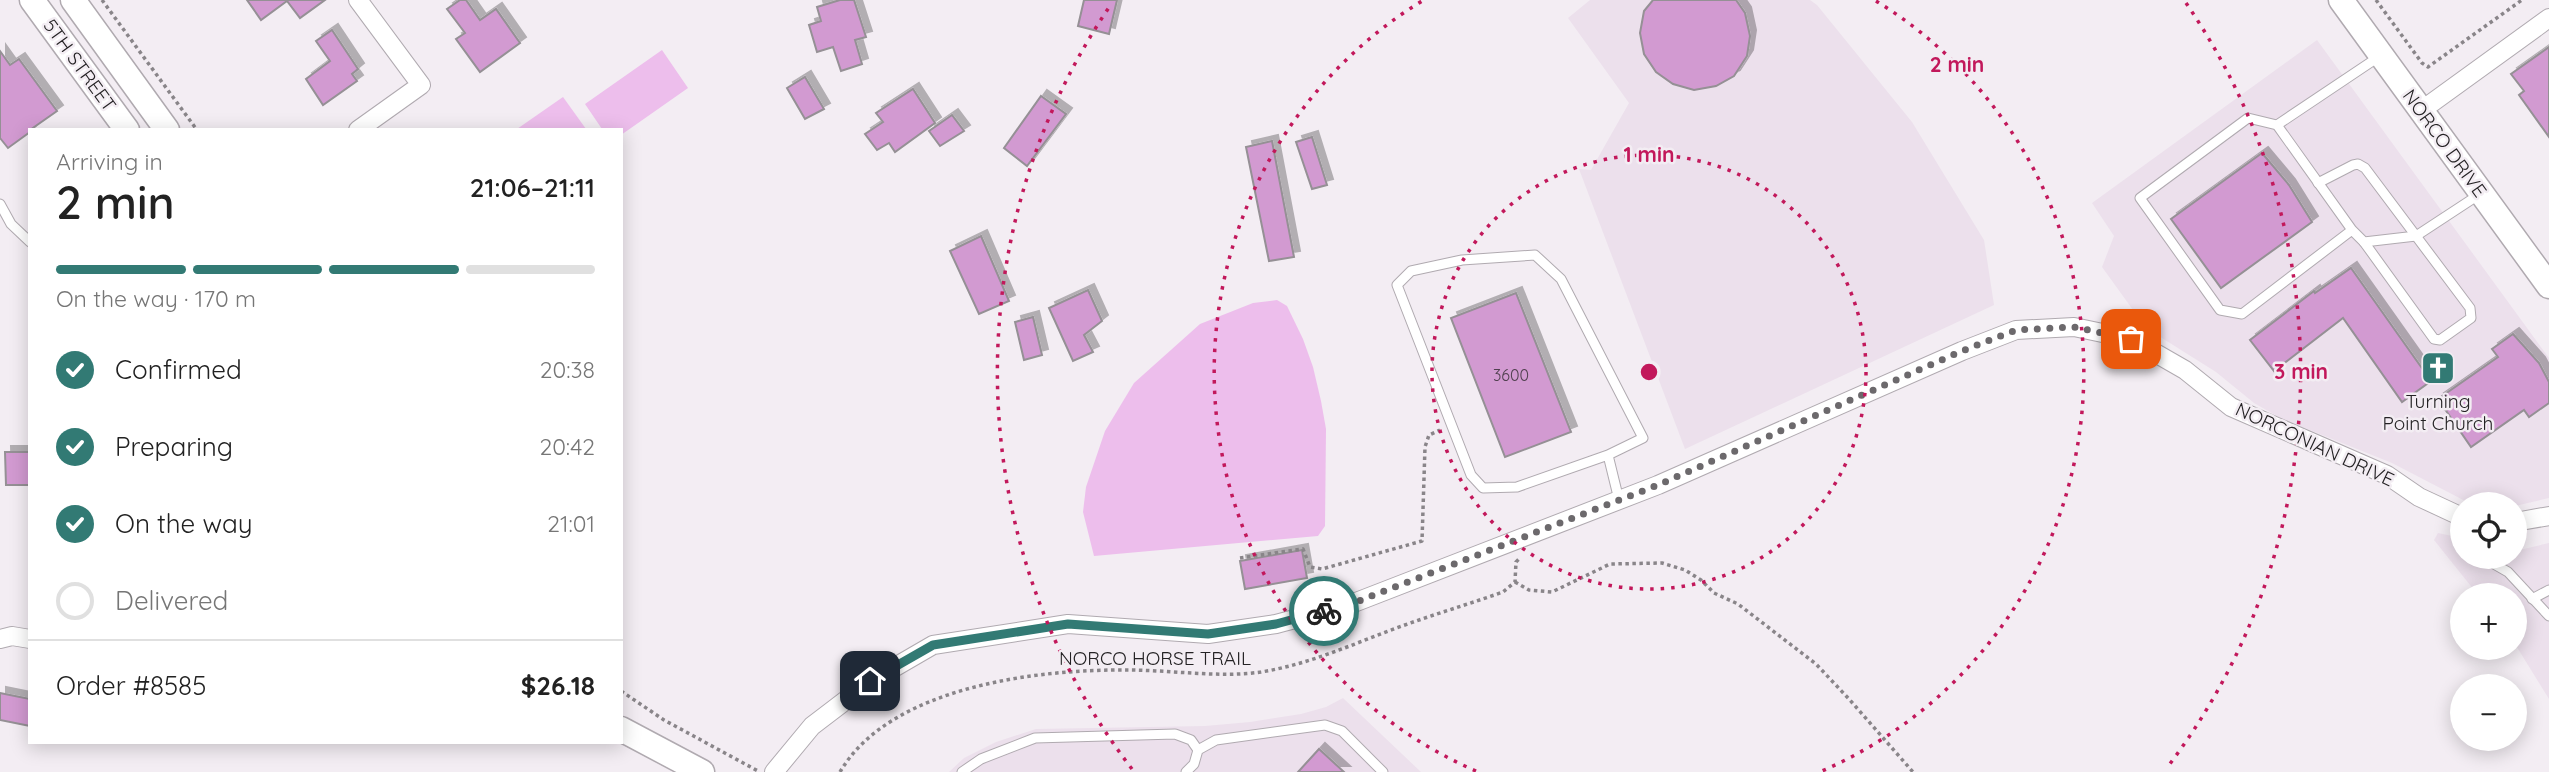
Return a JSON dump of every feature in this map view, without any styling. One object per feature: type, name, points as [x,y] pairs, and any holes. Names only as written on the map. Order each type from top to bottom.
[{"type":"street","name":"5TH STREET","points":[[32,0],[126,128]]},
{"type":"street","name":"5TH STREET","points":[[73,0],[166,128]]},
{"type":"street","points":[[358,0],[421,85],[361,128]]},
{"type":"street","name":"NORCO DRIVE","points":[[2341,0],[2549,286]]},
{"type":"street","points":[[2422,110],[2549,18]]},
{"type":"street","name":"NORCONIAN DRIVE","points":[[774,772],[812,726],[870,681],[933,645],[1068,624],[1208,634],[1276,624],[1351,604],[1658,485],[2016,330],[2074,327],[2131,339],[2185,370],[2231,407],[2387,475],[2419,497],[2450,511]]},
{"type":"street","points":[[2527,520],[2549,516]]},
{"type":"street","points":[[0,639],[12,636],[28,639]]},
{"type":"street","points":[[623,730],[702,772]]},
{"type":"lane","points":[[2277,125],[2381,55]]},
{"type":"lane","points":[[2318,183],[2353,165],[2358,164],[2365,168],[2470,308],[2471,318],[2440,340],[2434,339],[2364,242],[2352,230],[2318,183],[2277,125],[2248,118],[2140,198],[2220,310],[2242,313],[2352,230]]},
{"type":"lane","points":[[2364,242],[2416,236],[2481,193]]},
{"type":"lane","points":[[0,204],[11,224],[28,240]]},
{"type":"lane","points":[[1535,255],[1560,279],[1643,438],[1608,455],[1517,487],[1483,488],[1471,475],[1397,285],[1411,271],[1462,260],[1535,255]]},
{"type":"lane","points":[[1608,455],[1619,500]]},
{"type":"lane","points":[[2503,569],[2549,616]]},
{"type":"lane","points":[[2532,599],[2549,590]]},
{"type":"lane","points":[[1186,772],[1194,764],[1198,750],[1216,740],[1325,725],[1342,732],[1383,772]]},
{"type":"lane","points":[[962,772],[981,759],[1035,738],[1175,734],[1191,740],[1198,750]]},
{"type":"path","points":[[102,0],[196,128]]},
{"type":"path","points":[[2376,0],[2428,68],[2522,0]]},
{"type":"path","points":[[1240,558],[1303,549],[1310,567],[1322,569],[1422,541],[1425,447],[1429,435],[1452,426]]},
{"type":"path","points":[[1524,553],[1516,562],[1515,582],[1529,590],[1552,592],[1610,564],[1662,564],[1685,570],[1701,580],[1714,593],[1738,604],[1816,664],[1913,772]]},
{"type":"path","name":"NORCO HORSE TRAIL","points":[[840,772],[865,741],[890,724],[926,702],[966,689],[1068,670],[1203,673],[1270,670],[1305,663],[1364,643],[1401,626],[1503,592],[1515,582]]},
{"type":"path","points":[[623,692],[664,720],[760,772]]},
{"type":"shaded area","points":[[1590,0],[1810,0],[1817,5],[1912,122],[1984,240],[1994,305],[1685,449],[1579,169],[1591,170],[1629,103],[1568,18]]},
{"type":"shaded area","points":[[2317,40],[2549,358],[2549,498],[2527,503],[2527,492],[2450,493],[2392,463],[2282,419],[2254,403],[2216,372],[2146,328],[2102,267],[2114,236],[2092,203]]},
{"type":"shaded area","points":[[662,50],[688,88],[623,134],[623,128],[601,128],[585,104]]},
{"type":"shaded area","points":[[563,97],[585,128],[518,128]]},
{"type":"shaded area","points":[[1277,300],[1287,306],[1303,339],[1313,367],[1326,429],[1325,526],[1318,536],[1094,556],[1083,512],[1086,487],[1105,431],[1134,383],[1200,324],[1253,303]]},
{"type":"shaded area","points":[[2438,533],[2450,536],[2450,560],[2434,540]]},
{"type":"shaded area","points":[[2549,543],[2549,699],[2525,660],[2527,660],[2527,583],[2468,583],[2457,569],[2527,569],[2527,548]]},
{"type":"shaded area","points":[[1343,698],[1421,772],[949,772],[964,758],[996,742],[1036,729],[1205,726],[1250,722],[1301,714],[1326,707]]},
{"type":"building","points":[[247,0],[325,0],[300,18],[287,1],[261,20]]},
{"type":"building","points":[[460,0],[466,0],[480,20],[496,9],[520,43],[480,72],[456,39],[465,33],[447,9]]},
{"type":"building","points":[[840,0],[854,0],[866,37],[855,40],[862,64],[841,71],[833,47],[817,52],[809,25],[821,21],[817,7]]},
{"type":"building","points":[[1084,0],[1117,0],[1109,34],[1078,26]]},
{"type":"building","points":[[1653,0],[1736,0],[1745,13],[1750,36],[1747,56],[1734,76],[1716,86],[1694,90],[1673,84],[1656,72],[1644,54],[1640,33],[1644,11]]},
{"type":"building","points":[[332,30],[358,69],[352,74],[357,81],[323,105],[306,79],[330,61],[316,41]]},
{"type":"building","points":[[2549,47],[2549,137],[2519,95],[2524,91],[2511,74]]},
{"type":"building","points":[[0,51],[10,65],[19,59],[57,111],[33,128],[28,128],[28,133],[8,148],[0,138]]},
{"type":"building","points":[[805,77],[824,109],[805,119],[787,88]]},
{"type":"building","points":[[913,89],[935,123],[895,152],[889,143],[877,150],[865,134],[883,122],[876,113]]},
{"type":"building","points":[[1041,96],[1066,114],[1027,166],[1004,148]]},
{"type":"building","points":[[952,115],[964,131],[940,146],[929,131]]},
{"type":"building","points":[[1312,137],[1327,185],[1312,189],[1296,142]]},
{"type":"building","points":[[1272,141],[1294,257],[1269,261],[1246,147]]},
{"type":"building","points":[[2262,153],[2289,185],[2312,222],[2221,288],[2171,219]]},
{"type":"building","points":[[981,236],[1009,301],[979,314],[950,251]]},
{"type":"building","points":[[2351,268],[2431,381],[2402,402],[2343,318],[2274,371],[2250,340],[2314,291],[2315,293]]},
{"type":"building","points":[[1088,290],[1102,321],[1084,335],[1093,352],[1073,361],[1049,308]]},
{"type":"building","points":[[1516,293],[1571,432],[1505,457],[1451,318]]},
{"type":"building","points":[[1033,317],[1042,355],[1024,360],[1015,322]]},
{"type":"building","points":[[2513,334],[2539,363],[2549,382],[2549,403],[2529,417],[2524,410],[2471,447],[2438,399],[2498,357],[2492,349]]},
{"type":"building","points":[[5,452],[28,452],[28,485],[6,485]]},
{"type":"building","points":[[1302,550],[1307,578],[1245,589],[1240,561]]},
{"type":"building","points":[[0,693],[28,699],[28,726],[0,720]]},
{"type":"building","points":[[1319,749],[1344,772],[1298,772]]},
{"type":"way so far","points":[[1324,611],[1351,604],[1658,485],[1962,351],[2016,330],[2074,327],[2131,339]]},
{"type":"place","name":"Turning Point Church","points":[[2438,368]]},
{"type":"route","points":[[870,681],[933,645],[1068,624],[1208,634],[1276,624],[1324,611]]}]
